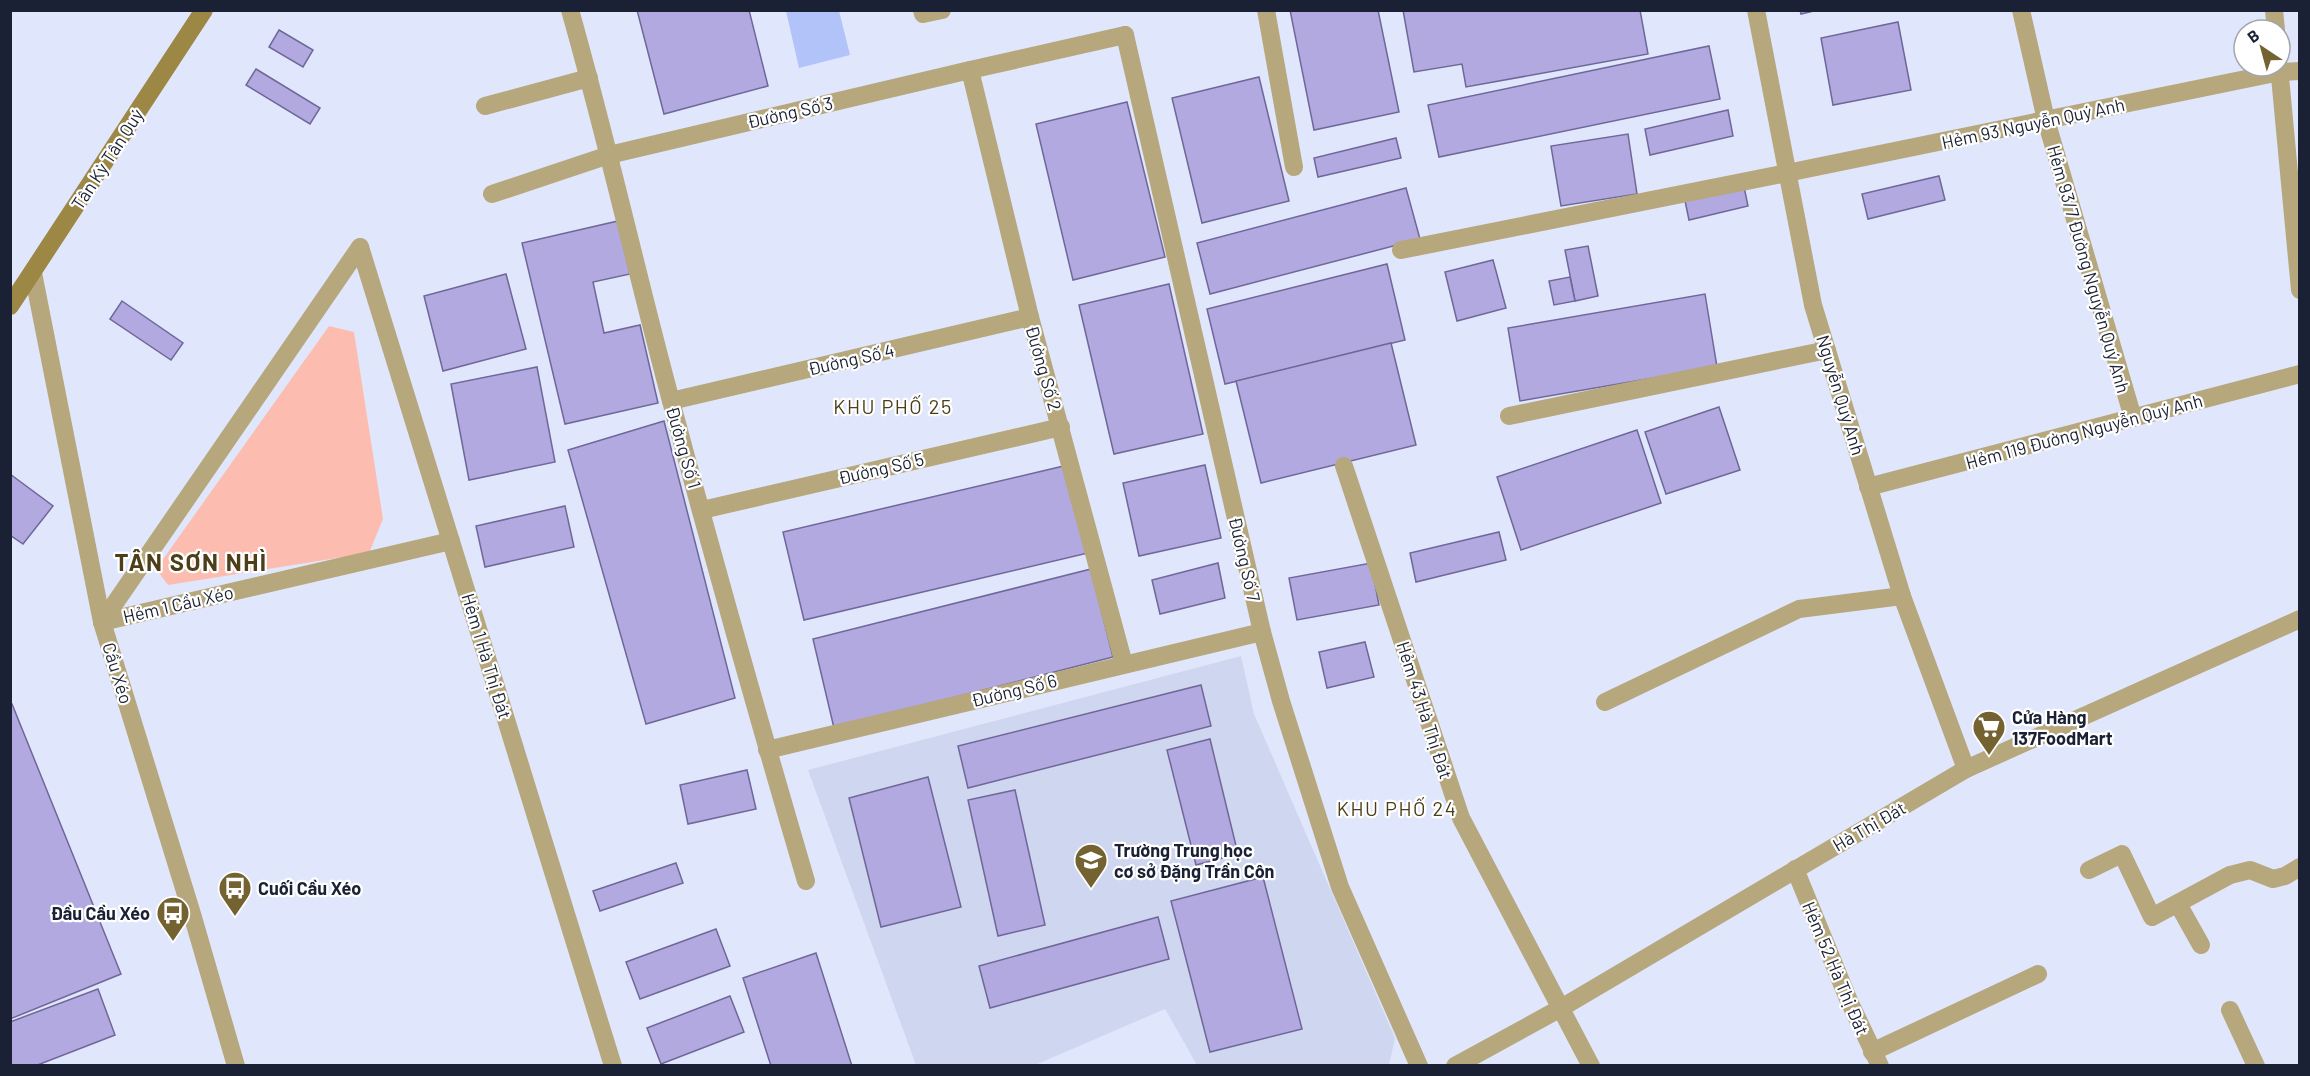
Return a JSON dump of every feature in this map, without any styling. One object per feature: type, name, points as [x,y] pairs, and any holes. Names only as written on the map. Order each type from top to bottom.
[{"type":"main road","name":"Tân Kỳ Tân Quý","points":[[10,306],[204,10]]},
{"type":"street","name":"Đường Số 1","points":[[570,10],[671,401],[806,881]]},
{"type":"street","points":[[922,12],[942,10]]},
{"type":"street","points":[[1266,10],[1294,167]]},
{"type":"street","name":"Nguyễn Quý Anh","points":[[1756,10],[1813,305],[1902,596],[1965,770]]},
{"type":"street","name":"Hẻm 93/7 Đường Nguyễn Quý Anh","points":[[2021,10],[2046,120],[2133,418]]},
{"type":"street","name":"Đường Số 3","points":[[492,194],[609,155],[1125,35]]},
{"type":"street","name":"Đường Số 7","points":[[1125,35],[1262,632],[1281,701],[1340,887],[1419,1065]]},
{"type":"street","name":"Đường Số 2","points":[[970,70],[1030,317],[1124,664]]},
{"type":"street","points":[[485,106],[589,78]]},
{"type":"street","name":"Hẻm 93 Nguyễn Quý Anh","points":[[1401,249],[1787,173],[2238,78]]},
{"type":"street","points":[[2280,78],[2300,290]]},
{"type":"street","name":"Hẻm 1 Hà Thị Đát","points":[[360,247],[614,1065]]},
{"type":"street","name":"Hẻm 1 Cầu Xéo","points":[[102,622],[360,247]]},
{"type":"street","name":"Cầu Xéo","points":[[33,273],[102,622],[236,1065]]},
{"type":"street","name":"Đường Số 4","points":[[671,401],[1030,317]]},
{"type":"street","points":[[1509,416],[1827,350]]},
{"type":"street","name":"Hẻm 119 Đường Nguyễn Quý Anh","points":[[1868,487],[2300,374]]},
{"type":"street","name":"Đường Số 5","points":[[702,510],[1061,427]]},
{"type":"street","name":"Hẻm 43 Hà Thị Đát","points":[[1344,466],[1461,818],[1591,1065]]},
{"type":"street","name":"Hẻm 1 Cầu Xéo","points":[[102,622],[451,540]]},
{"type":"street","points":[[1605,702],[1799,609],[1902,596]]},
{"type":"street","name":"Hà Thị Đát","points":[[1455,1065],[1561,1008],[1965,770],[2300,619]]},
{"type":"street","name":"Đường Số 6","points":[[768,750],[1262,632]]},
{"type":"street","points":[[2089,870],[2122,854],[2152,918],[2218,881],[2240,872],[2254,871],[2273,879],[2300,867]]},
{"type":"street","name":"Hẻm 52 Hà Thị Đát","points":[[1795,869],[1876,1059]]},
{"type":"street","points":[[2178,904],[2201,945]]},
{"type":"street","points":[[1876,1059],[2038,974]]},
{"type":"street","points":[[2230,1010],[2256,1065]]},
{"type":"shaded area","points":[[329,326],[354,332],[383,519],[369,553],[168,585],[156,569]]},
{"type":"shaded area","name":"Trường Trung học cơ sở Đặng Trần Côn","points":[[1241,656],[1254,714],[1395,1038],[1389,1065],[1197,1065],[1165,1009],[1035,1065],[916,1065],[808,770]]},
{"type":"water","points":[[786,11],[839,11],[850,55],[799,68]]},
{"type":"building","points":[[637,10],[749,10],[768,86],[664,114]]},
{"type":"building","points":[[1290,10],[1378,10],[1399,112],[1314,130]]},
{"type":"building","points":[[1403,10],[1640,10],[1648,54],[1466,87],[1462,64],[1414,72]]},
{"type":"building","points":[[1800,10],[1818,10],[1801,14]]},
{"type":"building","points":[[1898,22],[1911,90],[1833,105],[1821,38]]},
{"type":"building","points":[[279,30],[313,50],[303,67],[269,47]]},
{"type":"building","points":[[1709,46],[1720,99],[1439,157],[1428,105]]},
{"type":"building","points":[[256,69],[320,108],[310,124],[246,85]]},
{"type":"building","points":[[1259,77],[1289,201],[1202,223],[1172,98]]},
{"type":"building","points":[[1127,102],[1165,257],[1073,280],[1036,124]]},
{"type":"building","points":[[1728,110],[1733,136],[1650,155],[1645,129]]},
{"type":"building","points":[[1628,134],[1637,194],[1561,206],[1551,146]]},
{"type":"building","points":[[1396,138],[1401,158],[1318,177],[1314,158]]},
{"type":"building","points":[[1939,176],[1945,200],[1868,219],[1862,194]]},
{"type":"building","points":[[1743,182],[1748,206],[1689,220],[1684,196]]},
{"type":"building","points":[[1406,188],[1420,239],[1210,294],[1197,243]]},
{"type":"building","points":[[618,221],[630,274],[593,282],[604,333],[640,325],[658,403],[565,424],[522,243]]},
{"type":"building","points":[[1588,246],[1598,296],[1575,301],[1565,250]]},
{"type":"building","points":[[1493,260],[1506,308],[1457,321],[1445,272]]},
{"type":"building","points":[[1387,264],[1405,340],[1225,384],[1207,309]]},
{"type":"building","points":[[506,274],[526,349],[443,371],[424,296]]},
{"type":"building","points":[[1570,277],[1575,301],[1554,305],[1549,281]]},
{"type":"building","points":[[1169,284],[1203,434],[1114,454],[1079,305]]},
{"type":"building","points":[[1705,294],[1717,367],[1520,401],[1508,328]]},
{"type":"building","points":[[122,301],[183,343],[171,360],[110,319]]},
{"type":"building","points":[[1391,343],[1416,445],[1261,483],[1236,381]]},
{"type":"building","points":[[537,367],[555,462],[469,480],[451,384]]},
{"type":"building","points":[[1719,407],[1740,470],[1666,494],[1645,432]]},
{"type":"building","points":[[664,421],[735,698],[646,724],[568,450]]},
{"type":"building","points":[[1637,430],[1661,503],[1521,550],[1497,477]]},
{"type":"building","points":[[1068,465],[1088,553],[804,620],[783,532]]},
{"type":"building","points":[[1205,465],[1221,538],[1139,556],[1123,483]]},
{"type":"building","points":[[10,474],[53,506],[23,544],[10,535]]},
{"type":"building","points":[[565,506],[574,547],[485,567],[476,526]]},
{"type":"building","points":[[1499,532],[1506,560],[1416,582],[1410,553]]},
{"type":"building","points":[[1218,563],[1225,598],[1160,614],[1152,580]]},
{"type":"building","points":[[1371,563],[1379,605],[1297,620],[1289,578]]},
{"type":"building","points":[[1091,569],[1113,657],[834,728],[813,639]]},
{"type":"building","points":[[1365,642],[1374,677],[1327,688],[1319,652]]},
{"type":"building","points":[[1201,685],[1211,726],[968,788],[958,746]]},
{"type":"building","points":[[10,704],[12,704],[121,974],[10,1019]]},
{"type":"building","points":[[1210,739],[1238,854],[1196,865],[1167,750]]},
{"type":"building","points":[[747,770],[756,809],[688,824],[680,785]]},
{"type":"building","points":[[928,777],[961,907],[881,927],[849,798]]},
{"type":"building","points":[[1015,790],[1045,925],[998,936],[968,800]]},
{"type":"building","points":[[676,863],[683,883],[600,911],[593,891]]},
{"type":"building","points":[[1263,877],[1302,1029],[1210,1052],[1171,901]]},
{"type":"building","points":[[1158,917],[1169,959],[990,1008],[979,966]]},
{"type":"building","points":[[716,929],[730,966],[640,999],[626,962]]},
{"type":"building","points":[[816,953],[852,1066],[771,1066],[743,978]]},
{"type":"building","points":[[98,989],[115,1035],[35,1066],[10,1066],[10,1022]]},
{"type":"building","points":[[730,996],[744,1032],[661,1064],[647,1028]]},
{"type":"place","name":"Cửa Hàng 137FoodMart","points":[[1989,756]]},
{"type":"place","name":"Trường Trung học cơ sở Đặng Trần Côn","points":[[1091,889]]},
{"type":"place","name":"Cuối Cầu Xéo","points":[[235,917]]},
{"type":"place","name":"Đầu Cầu Xéo","points":[[173,942]]},
{"type":"district","name":"KHU PHỐ 25","points":[[893,406]]},
{"type":"district","name":"TÂN SƠN NHÌ","points":[[191,561]]},
{"type":"district","name":"KHU PHỐ 24","points":[[1397,808]]}]
